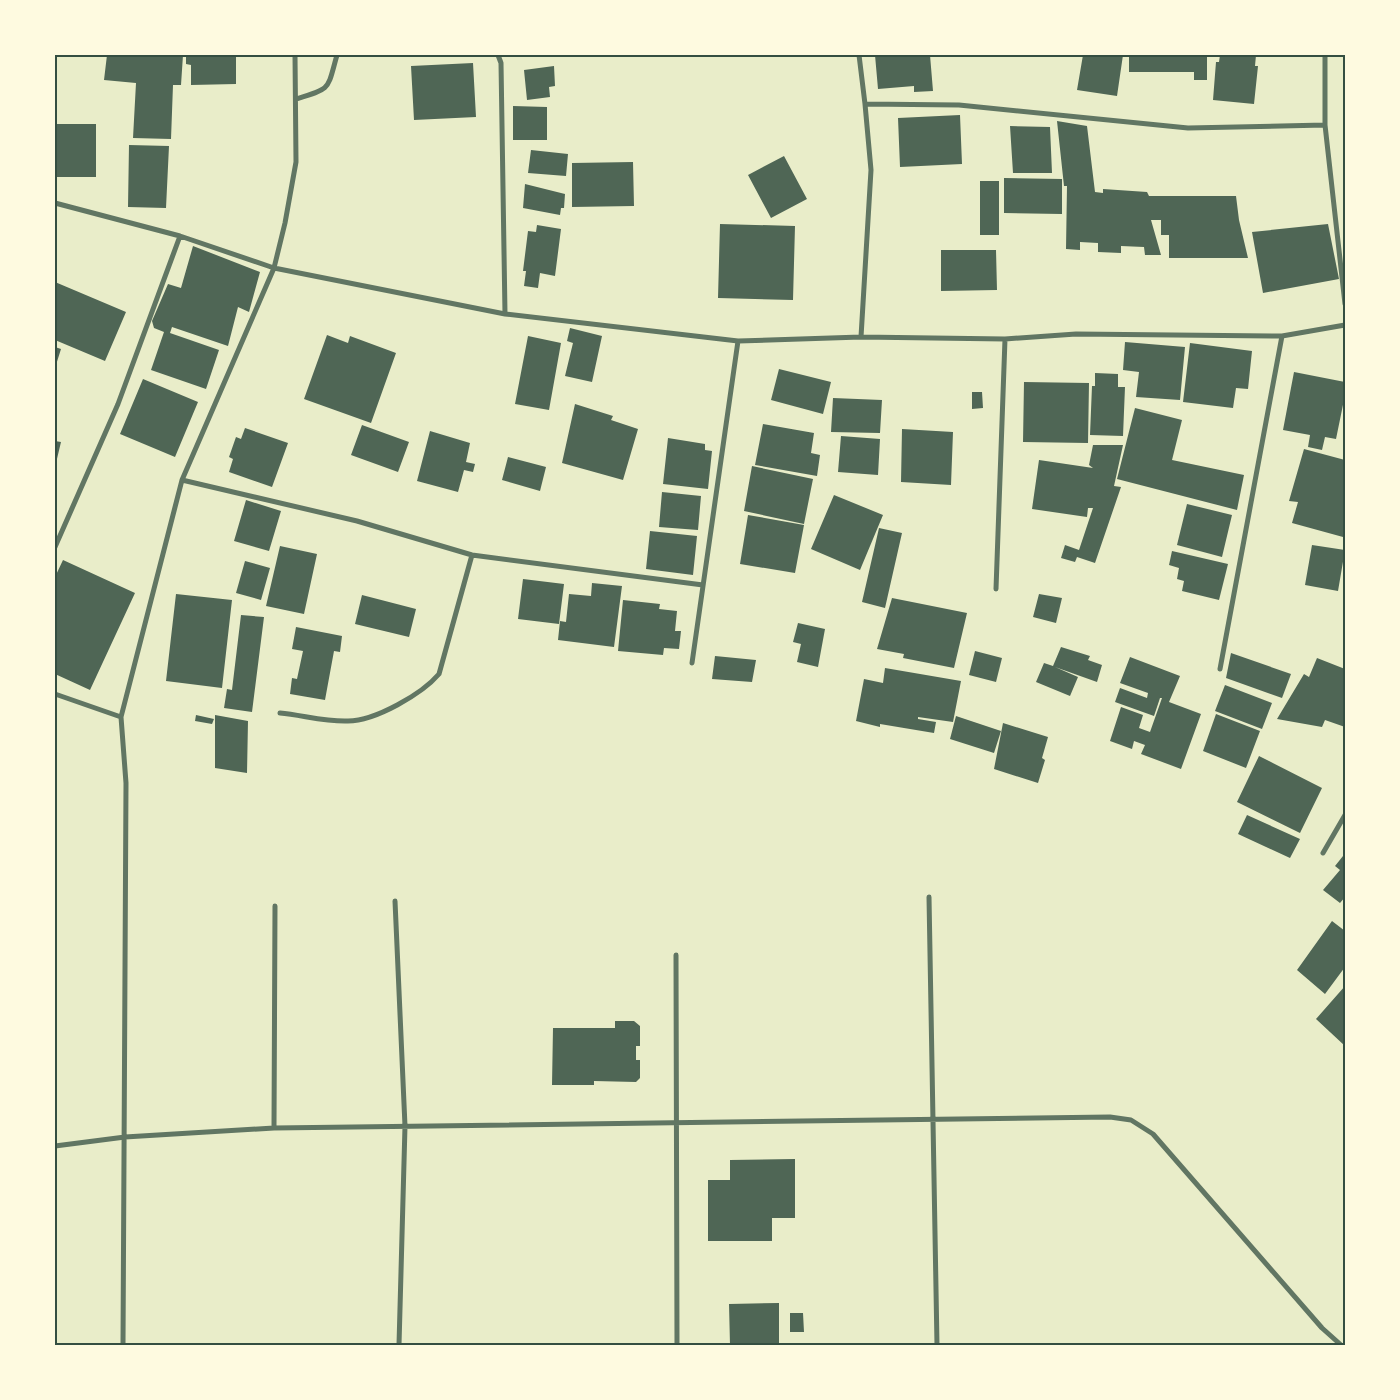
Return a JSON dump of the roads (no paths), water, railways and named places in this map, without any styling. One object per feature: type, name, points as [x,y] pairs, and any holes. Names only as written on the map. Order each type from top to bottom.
[{"type":"street","points":[[123,1345],[126,783],[121,717],[182,480],[274,268],[296,162],[295,55]]},
{"type":"street","points":[[296,99],[323,91],[329,84],[337,55]]},
{"type":"street","points":[[498,55],[501,62],[505,314]]},
{"type":"street","points":[[859,55],[871,170],[861,337]]},
{"type":"street","points":[[1325,55],[1325,125],[1345,304]]},
{"type":"street","points":[[865,104],[959,105],[1188,128],[1325,125]]},
{"type":"street","points":[[55,203],[180,236],[274,268],[505,314],[738,341],[861,337],[1005,339],[1076,334],[1282,336],[1345,325]]},
{"type":"street","points":[[55,547],[118,404],[180,236]]},
{"type":"street","points":[[1220,669],[1282,336]]},
{"type":"street","points":[[996,589],[1005,339]]},
{"type":"street","points":[[692,663],[738,341]]},
{"type":"street","points":[[182,480],[357,521],[472,555],[703,584]]},
{"type":"street","points":[[280,712],[348,722],[363,719],[398,705],[432,683],[438,674],[472,555]]},
{"type":"street","points":[[55,694],[121,717]]},
{"type":"street","points":[[1323,853],[1345,814]]},
{"type":"street","points":[[929,897],[937,1345]]},
{"type":"street","points":[[395,901],[405,1126],[399,1345]]},
{"type":"street","points":[[274,906],[274,1128]]},
{"type":"street","points":[[676,955],[677,1345]]},
{"type":"street","points":[[55,1146],[125,1137],[274,1128],[1110,1117],[1131,1120],[1153,1134],[1322,1328],[1341,1345]]}]
